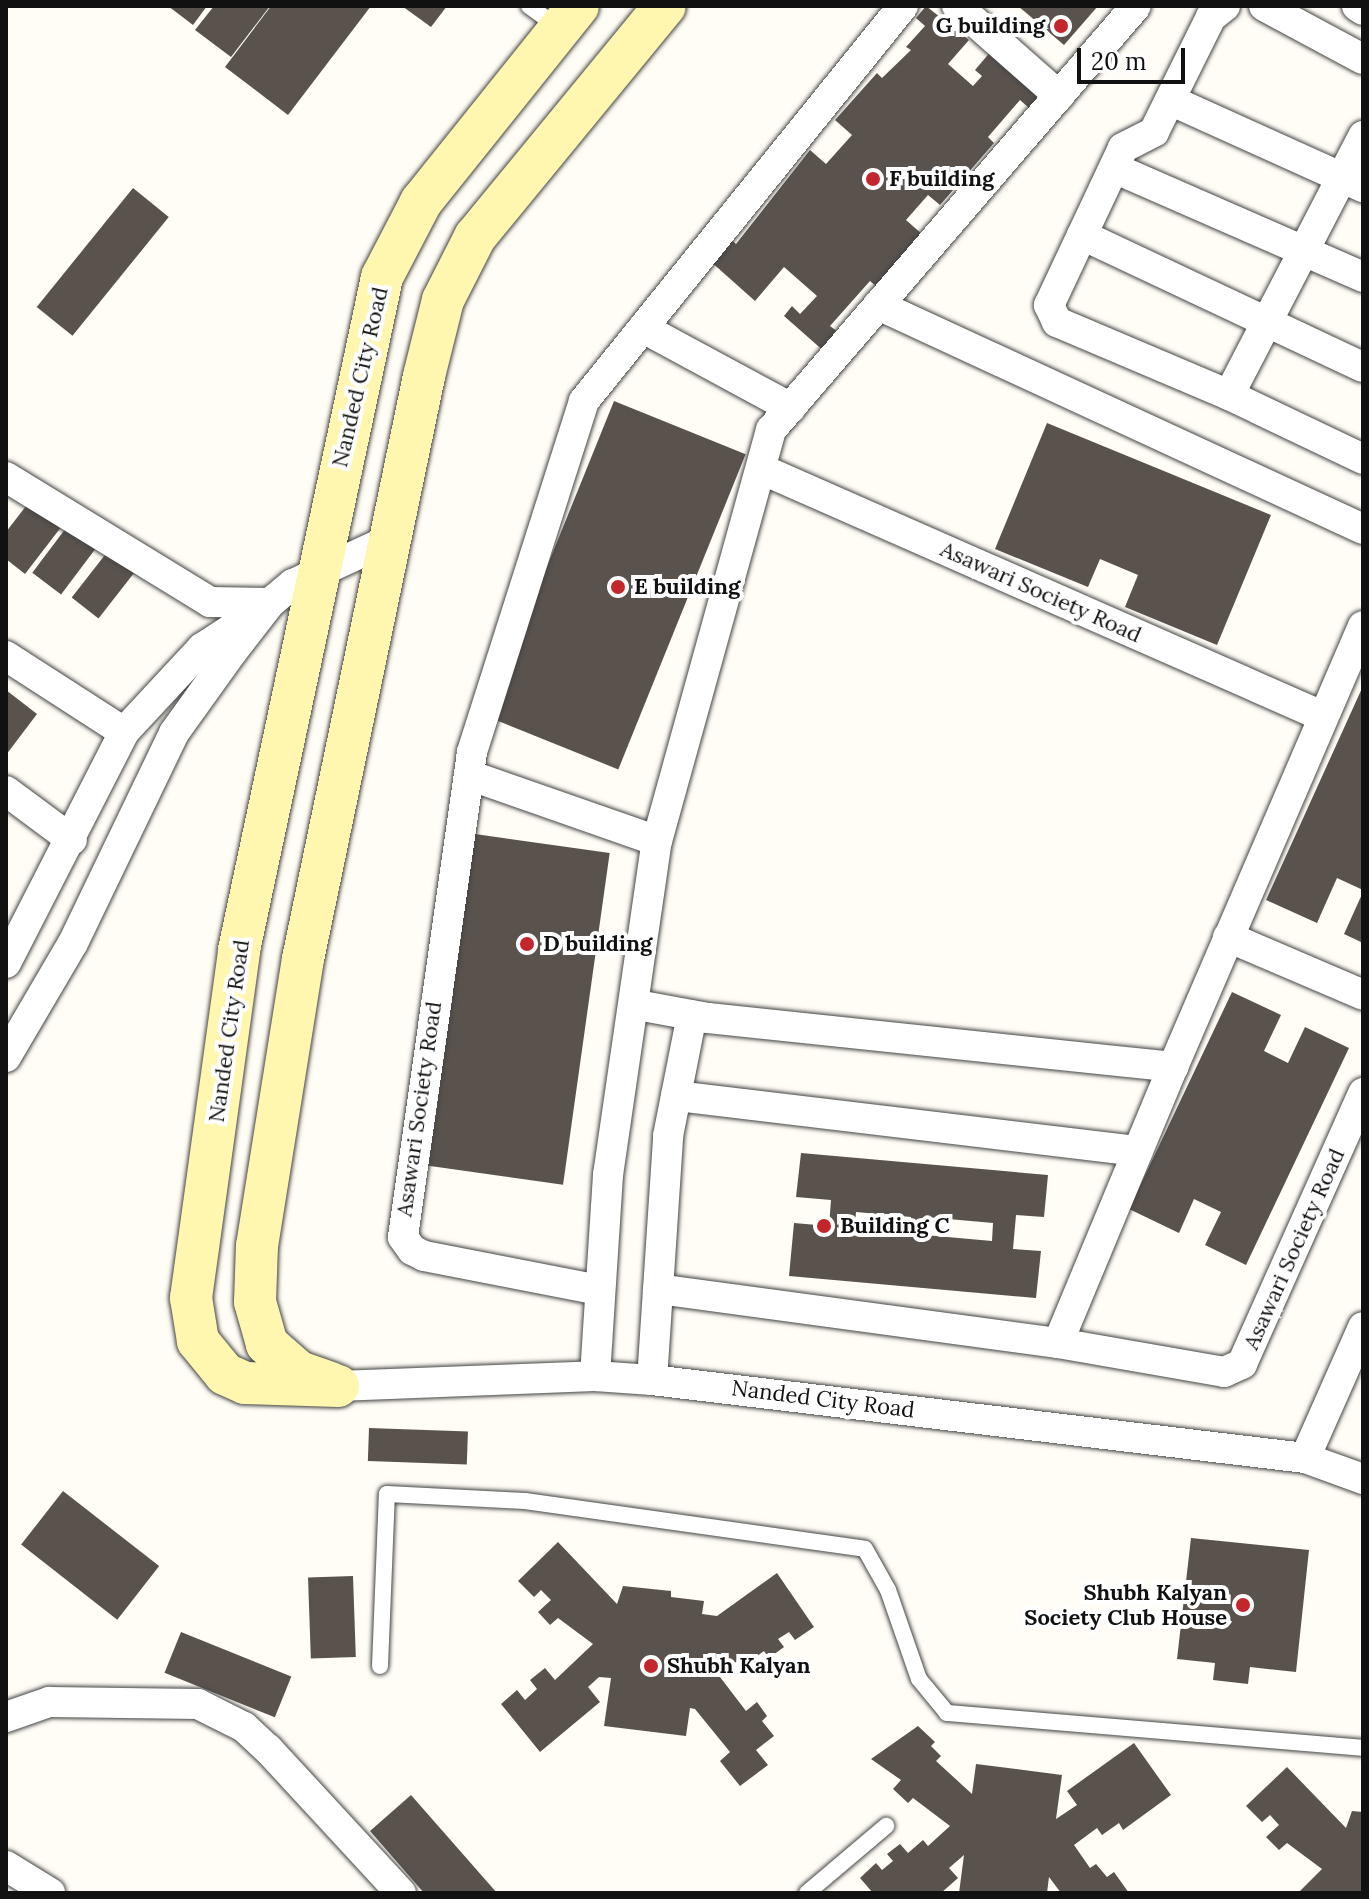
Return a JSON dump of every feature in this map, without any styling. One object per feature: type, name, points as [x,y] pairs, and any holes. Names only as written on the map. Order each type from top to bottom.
[{"type":"street","name":"Nanded City Road","points":[[338,1386],[299,1372],[267,1344],[255,1302],[257,1246],[303,959],[424,376],[443,300],[475,237],[665,6]]},
{"type":"street","name":"Asawari Society Road","points":[[599,1290],[424,1256],[412,1250],[403,1237],[469,775],[584,401],[903,6]]},
{"type":"street","points":[[957,6],[1059,96]]},
{"type":"street","points":[[595,1376],[611,1149],[637,1005],[657,841],[771,430],[1136,6]]},
{"type":"street","points":[[1225,6],[1211,17],[1154,132],[1123,148],[1049,305],[1057,322],[1229,395],[1363,459]]},
{"type":"street","points":[[1264,6],[1363,59]]},
{"type":"street","points":[[1357,6],[1363,10]]},
{"type":"street","name":"Nanded City Road","points":[[555,13],[421,202],[382,277],[239,950],[191,1298],[198,1341],[225,1374],[245,1383],[338,1386],[595,1376],[652,1380],[1305,1458],[1363,1479]]},
{"type":"street","points":[[1170,100],[1352,182]]},
{"type":"street","points":[[1229,395],[1304,250],[1352,182],[1363,136]]},
{"type":"street","points":[[1114,168],[1363,277]]},
{"type":"street","points":[[1082,235],[1363,367]]},
{"type":"street","points":[[878,305],[1363,529]]},
{"type":"street","points":[[643,328],[791,408]]},
{"type":"street","name":"Asawari Society Road","points":[[761,469],[1322,716]]},
{"type":"street","points":[[6,477],[210,602],[270,603]]},
{"type":"street","points":[[6,963],[72,840],[124,732],[202,648],[319,570],[391,539]]},
{"type":"street","points":[[6,1057],[73,943],[174,733],[270,603]]},
{"type":"street","points":[[1058,1343],[1322,716],[1361,634]]},
{"type":"street","points":[[6,656],[124,732]]},
{"type":"street","points":[[469,775],[657,841]]},
{"type":"street","points":[[6,791],[72,840]]},
{"type":"street","points":[[1228,937],[1363,995]]},
{"type":"street","points":[[637,1005],[692,1015],[1173,1067]]},
{"type":"street","points":[[652,1380],[676,1096],[692,1015]]},
{"type":"street","name":"Asawari Society Road","points":[[658,1289],[1058,1343],[1224,1372],[1242,1364],[1363,1093]]},
{"type":"street","points":[[676,1096],[1138,1151]]},
{"type":"street","points":[[1305,1458],[1363,1327]]},
{"type":"street","points":[[6,1717],[49,1702],[198,1704],[244,1727],[268,1749],[401,1893]]},
{"type":"street","points":[[6,1866],[50,1893]]},
{"type":"lane","points":[[380,1666],[387,1494],[525,1501],[865,1549],[888,1590],[919,1679],[947,1713],[1363,1748]]},
{"type":"lane","points":[[807,1893],[886,1826]]},
{"type":"building","points":[[168,6],[207,6],[193,25]]},
{"type":"building","points":[[214,6],[270,6],[231,57],[195,30]]},
{"type":"building","points":[[271,6],[371,6],[288,115],[225,67]]},
{"type":"building","points":[[402,6],[447,6],[431,27]]},
{"type":"building","name":"F building","points":[[926,6],[969,40],[948,64],[973,86],[982,76],[975,70],[992,50],[1041,93],[1029,108],[1020,100],[988,137],[994,143],[940,205],[928,195],[906,220],[923,235],[877,287],[870,281],[830,326],[842,335],[826,353],[784,316],[792,306],[800,314],[817,296],[784,267],[755,301],[709,260],[729,238],[736,244],[810,150],[826,164],[852,135],[835,120],[877,73],[882,78],[911,50],[906,47],[925,26],[916,18]]},
{"type":"building","name":"G building","points":[[1018,6],[1098,6],[1064,45]]},
{"type":"building","points":[[133,188],[169,217],[72,336],[37,307]]},
{"type":"building","name":"E building","points":[[614,401],[746,454],[618,769],[487,716]]},
{"type":"building","points":[[1047,423],[1271,515],[1217,645],[1125,607],[1138,575],[1100,559],[1088,587],[995,549]]},
{"type":"building","points":[[33,497],[65,522],[25,574],[6,559],[6,532]]},
{"type":"building","points":[[69,524],[98,546],[61,594],[32,573]]},
{"type":"building","points":[[108,551],[135,572],[98,618],[72,597]]},
{"type":"building","points":[[1363,686],[1363,890],[1337,878],[1317,923],[1266,900]]},
{"type":"building","points":[[6,690],[37,714],[6,755]]},
{"type":"building","name":"D building","points":[[475,834],[610,853],[563,1185],[428,1166]]},
{"type":"building","points":[[1363,892],[1363,943],[1344,934]]},
{"type":"building","points":[[1232,992],[1281,1015],[1264,1051],[1288,1063],[1305,1027],[1349,1048],[1246,1265],[1205,1245],[1221,1212],[1194,1199],[1179,1233],[1129,1209]]},
{"type":"building","name":"Building C","points":[[801,1153],[1048,1175],[1044,1217],[1016,1215],[1013,1249],[1041,1251],[1036,1298],[789,1276],[794,1223],[829,1226],[831,1200],[796,1197]],"holes":[[[856,1212],[911,1217],[910,1231],[855,1226]],[[926,1217],[993,1223],[992,1241],[925,1235]]]},
{"type":"building","points":[[369,1428],[468,1431],[467,1464],[368,1461]]},
{"type":"building","points":[[63,1491],[159,1566],[117,1620],[21,1545]]},
{"type":"building","name":"Shubh Kalyan Society Club House","points":[[1191,1538],[1309,1550],[1296,1672],[1250,1667],[1248,1684],[1213,1680],[1215,1663],[1177,1659]]},
{"type":"building","name":"Shubh Kalyan","points":[[558,1542],[617,1604],[623,1586],[671,1591],[671,1597],[704,1601],[702,1614],[717,1616],[777,1573],[814,1627],[795,1640],[789,1632],[778,1639],[784,1647],[769,1658],[764,1651],[746,1664],[741,1657],[720,1677],[746,1711],[757,1702],[767,1716],[762,1721],[774,1736],[756,1750],[768,1765],[740,1786],[720,1761],[730,1752],[695,1709],[690,1708],[686,1736],[604,1726],[611,1678],[599,1677],[588,1687],[600,1702],[540,1752],[501,1704],[517,1690],[525,1700],[537,1689],[530,1680],[545,1668],[555,1680],[593,1644],[558,1618],[550,1625],[538,1612],[551,1600],[541,1590],[534,1597],[518,1581]]},
{"type":"building","points":[[353,1576],[356,1657],[311,1659],[308,1578]]},
{"type":"building","points":[[181,1632],[291,1677],[275,1717],[165,1673]]},
{"type":"building","points":[[918,1726],[935,1742],[931,1746],[941,1756],[936,1761],[972,1794],[976,1764],[1062,1775],[1056,1819],[1077,1805],[1067,1791],[1134,1743],[1171,1795],[1123,1830],[1119,1823],[1102,1835],[1097,1828],[1074,1845],[1090,1868],[1096,1864],[1107,1877],[1114,1872],[1129,1893],[1061,1893],[1049,1877],[1047,1893],[959,1893],[964,1855],[949,1868],[958,1878],[941,1893],[873,1893],[860,1878],[876,1863],[882,1870],[893,1861],[887,1854],[900,1844],[908,1853],[923,1840],[928,1846],[950,1826],[913,1798],[908,1803],[893,1789],[901,1780],[871,1759]]},
{"type":"building","points":[[1287,1767],[1346,1828],[1352,1811],[1363,1812],[1363,1893],[1298,1893],[1322,1869],[1287,1843],[1279,1850],[1266,1837],[1279,1825],[1270,1815],[1262,1822],[1246,1806]]},
{"type":"building","points":[[411,1795],[497,1893],[424,1893],[370,1831]]},
{"type":"place","name":"G building","points":[[1061,26]]},
{"type":"place","name":"F building","points":[[873,179]]},
{"type":"place","name":"E building","points":[[618,587]]},
{"type":"place","name":"D building","points":[[527,944]]},
{"type":"place","name":"Building C","points":[[824,1226]]},
{"type":"place","name":"Shubh Kalyan Society Club House","points":[[1243,1605]]},
{"type":"place","name":"Shubh Kalyan","points":[[651,1666]]}]
